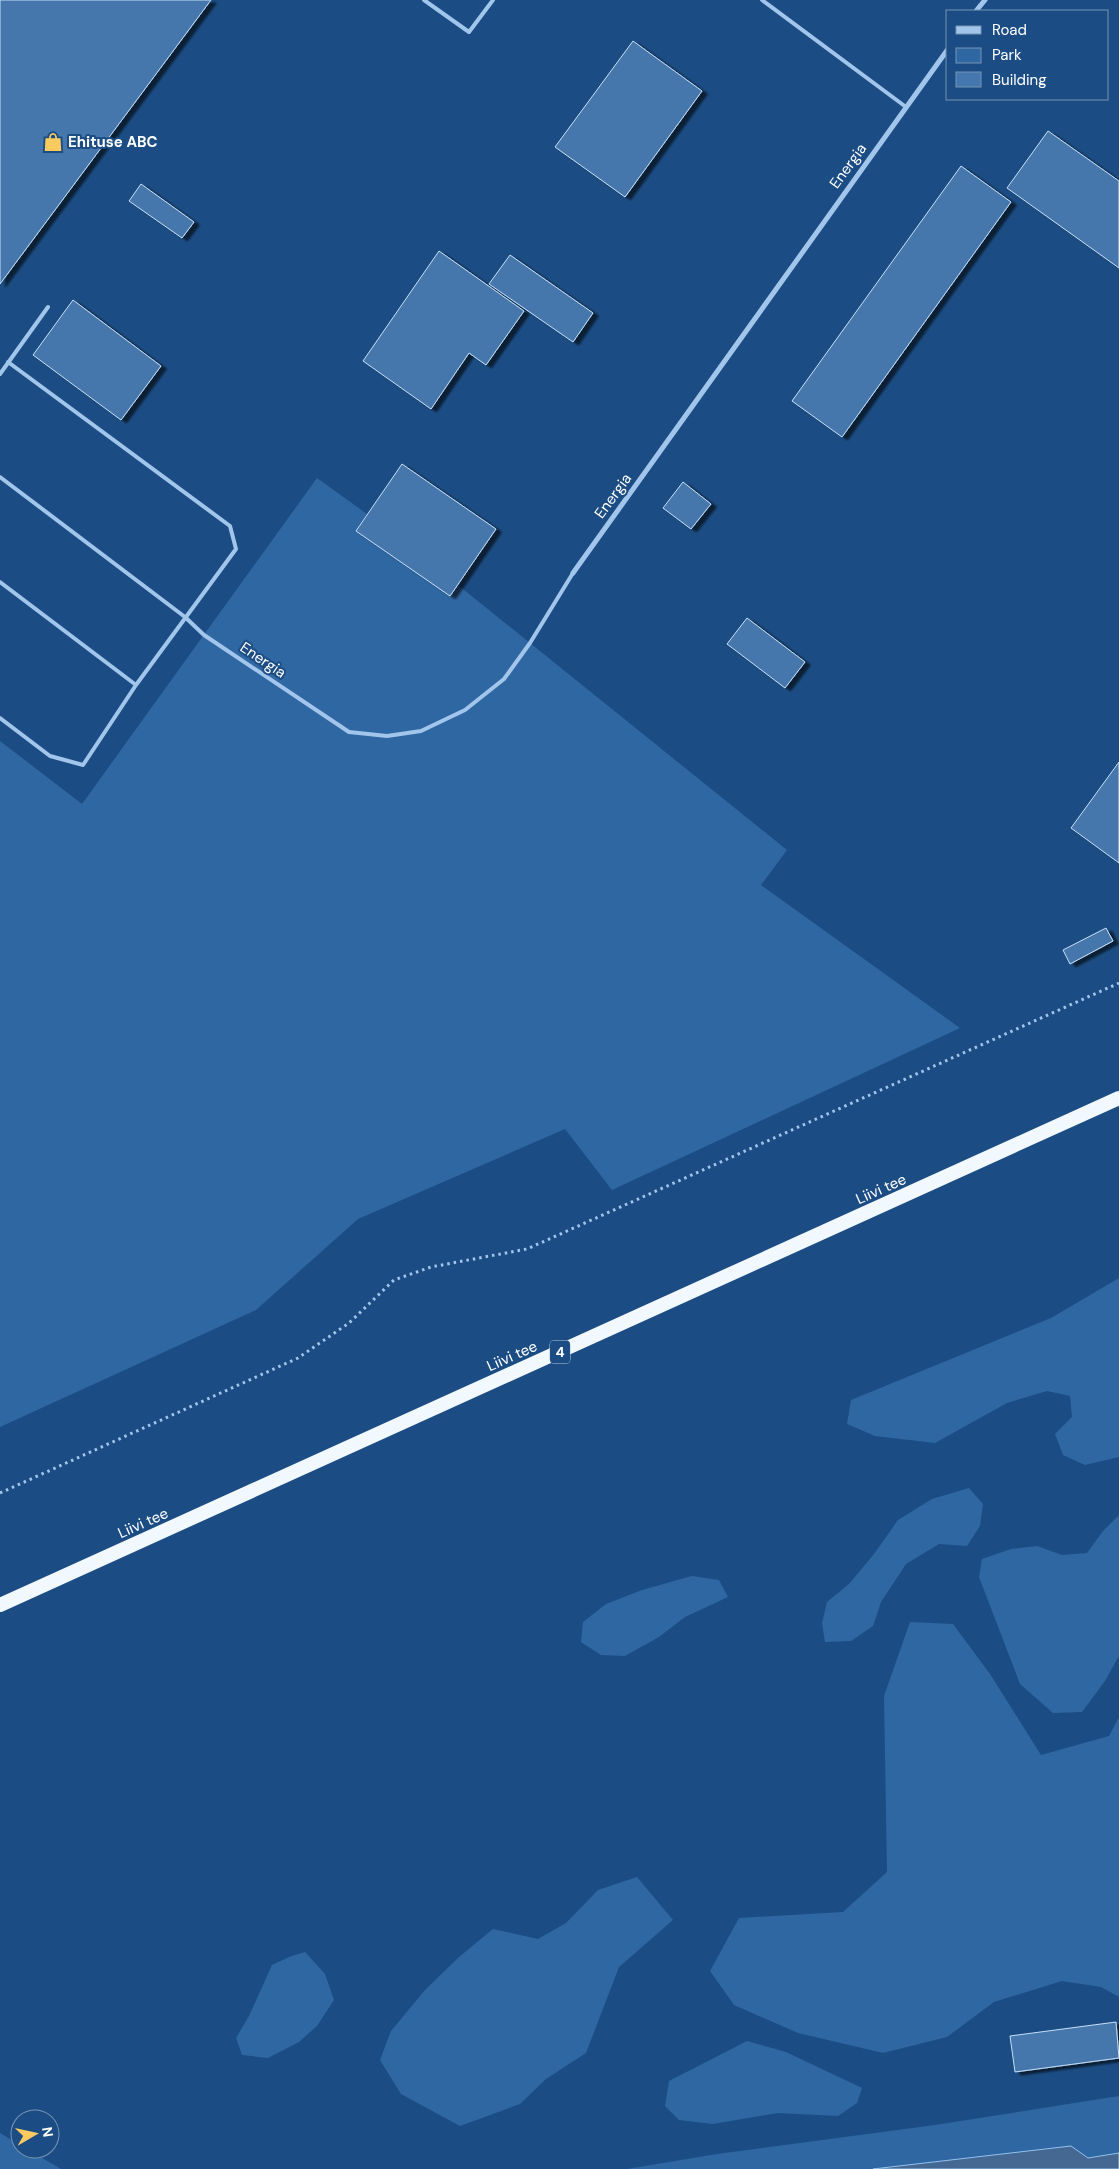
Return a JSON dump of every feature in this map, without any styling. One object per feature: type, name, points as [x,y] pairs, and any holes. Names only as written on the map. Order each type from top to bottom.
[{"type":"highway","name":"Liivi tee","points":[[0,1605],[1119,1098]]},
{"type":"street","points":[[977,10],[985,0]]},
{"type":"street","name":"Energia","points":[[573,574],[946,52]]},
{"type":"lane","points":[[424,0],[469,32],[493,0]]},
{"type":"lane","points":[[762,0],[906,107]]},
{"type":"lane","points":[[0,374],[48,307]]},
{"type":"lane","points":[[0,718],[50,756],[83,765],[136,685],[236,549],[230,526],[8,362]]},
{"type":"lane","name":"Energia","points":[[0,477],[185,617],[204,635],[348,732],[387,736],[421,731],[465,710],[504,679],[530,643],[573,574]]},
{"type":"lane","points":[[0,582],[136,685]]},
{"type":"path","points":[[0,1494],[298,1358],[349,1323],[394,1280],[431,1266],[527,1249],[1119,983]]},
{"type":"green space","points":[[317,478],[367,514],[356,531],[450,596],[458,585],[787,850],[761,885],[960,1028],[612,1190],[565,1129],[358,1219],[256,1310],[0,1427],[0,741],[82,804]]},
{"type":"green space","points":[[1119,1278],[1119,1457],[1085,1465],[1063,1455],[1055,1434],[1072,1417],[1070,1396],[1047,1391],[1007,1403],[935,1443],[875,1436],[847,1424],[851,1400],[1051,1318]]},
{"type":"green space","points":[[969,1488],[983,1504],[980,1526],[967,1546],[939,1544],[906,1564],[881,1602],[873,1626],[851,1641],[825,1642],[822,1623],[827,1602],[849,1584],[874,1554],[898,1520],[932,1499]]},
{"type":"green space","points":[[1119,1515],[1119,1656],[1105,1681],[1082,1712],[1053,1713],[1020,1684],[979,1577],[982,1559],[1011,1549],[1037,1546],[1062,1555],[1087,1553],[1103,1531]]},
{"type":"green space","points":[[692,1576],[719,1580],[728,1597],[685,1617],[659,1637],[625,1656],[601,1655],[581,1642],[583,1622],[606,1604],[642,1590]]},
{"type":"green space","points":[[910,1622],[953,1624],[990,1674],[1041,1755],[1109,1736],[1119,1717],[1119,1997],[1101,1987],[1062,1981],[994,2002],[947,2037],[883,2053],[798,2033],[734,2005],[710,1971],[739,1918],[843,1912],[887,1872],[884,1696]]},
{"type":"green space","points":[[637,1877],[673,1920],[619,1967],[586,2053],[546,2079],[520,2104],[460,2126],[401,2094],[380,2060],[391,2031],[425,1990],[459,1957],[493,1929],[538,1939],[566,1923],[598,1890]]},
{"type":"green space","points":[[305,1952],[325,1974],[334,2000],[317,2026],[299,2042],[268,2058],[242,2055],[236,2038],[249,2016],[272,1965]]},
{"type":"green space","points":[[747,2041],[786,2052],[862,2088],[857,2103],[838,2116],[778,2113],[713,2124],[679,2120],[665,2106],[669,2081]]},
{"type":"green space","points":[[1119,2096],[1119,2169],[627,2169],[717,2154],[935,2125]]},
{"type":"green space","points":[[0,2133],[10,2139],[10,2159],[44,2159],[61,2169],[0,2169]]},
{"type":"shaded area","points":[[1071,2146],[1088,2158],[1119,2153],[1119,2169],[873,2169]]},
{"type":"building","name":"Ehituse ABC","points":[[0,0],[211,0],[0,284]]},
{"type":"building","points":[[633,41],[702,91],[625,197],[555,147]]},
{"type":"building","points":[[1048,131],[1119,181],[1119,268],[1007,188]]},
{"type":"building","points":[[961,166],[1011,202],[842,437],[792,401]]},
{"type":"building","points":[[141,184],[194,222],[182,238],[129,201]]},
{"type":"building","points":[[439,251],[524,311],[486,365],[469,353],[431,409],[363,361]]},
{"type":"building","points":[[510,255],[593,313],[573,342],[489,284]]},
{"type":"building","points":[[73,300],[161,366],[121,420],[33,355]]},
{"type":"building","points":[[402,464],[496,529],[450,596],[356,531]]},
{"type":"building","points":[[683,482],[711,504],[691,529],[663,508]]},
{"type":"building","points":[[747,618],[805,662],[785,688],[727,644]]},
{"type":"building","points":[[1119,762],[1119,863],[1071,828]]},
{"type":"building","points":[[1106,928],[1113,941],[1070,964],[1063,950]]},
{"type":"building","points":[[1116,2022],[1119,2058],[1015,2072],[1010,2036]]},
{"type":"place","name":"Ehituse ABC","points":[[53,142]]}]
